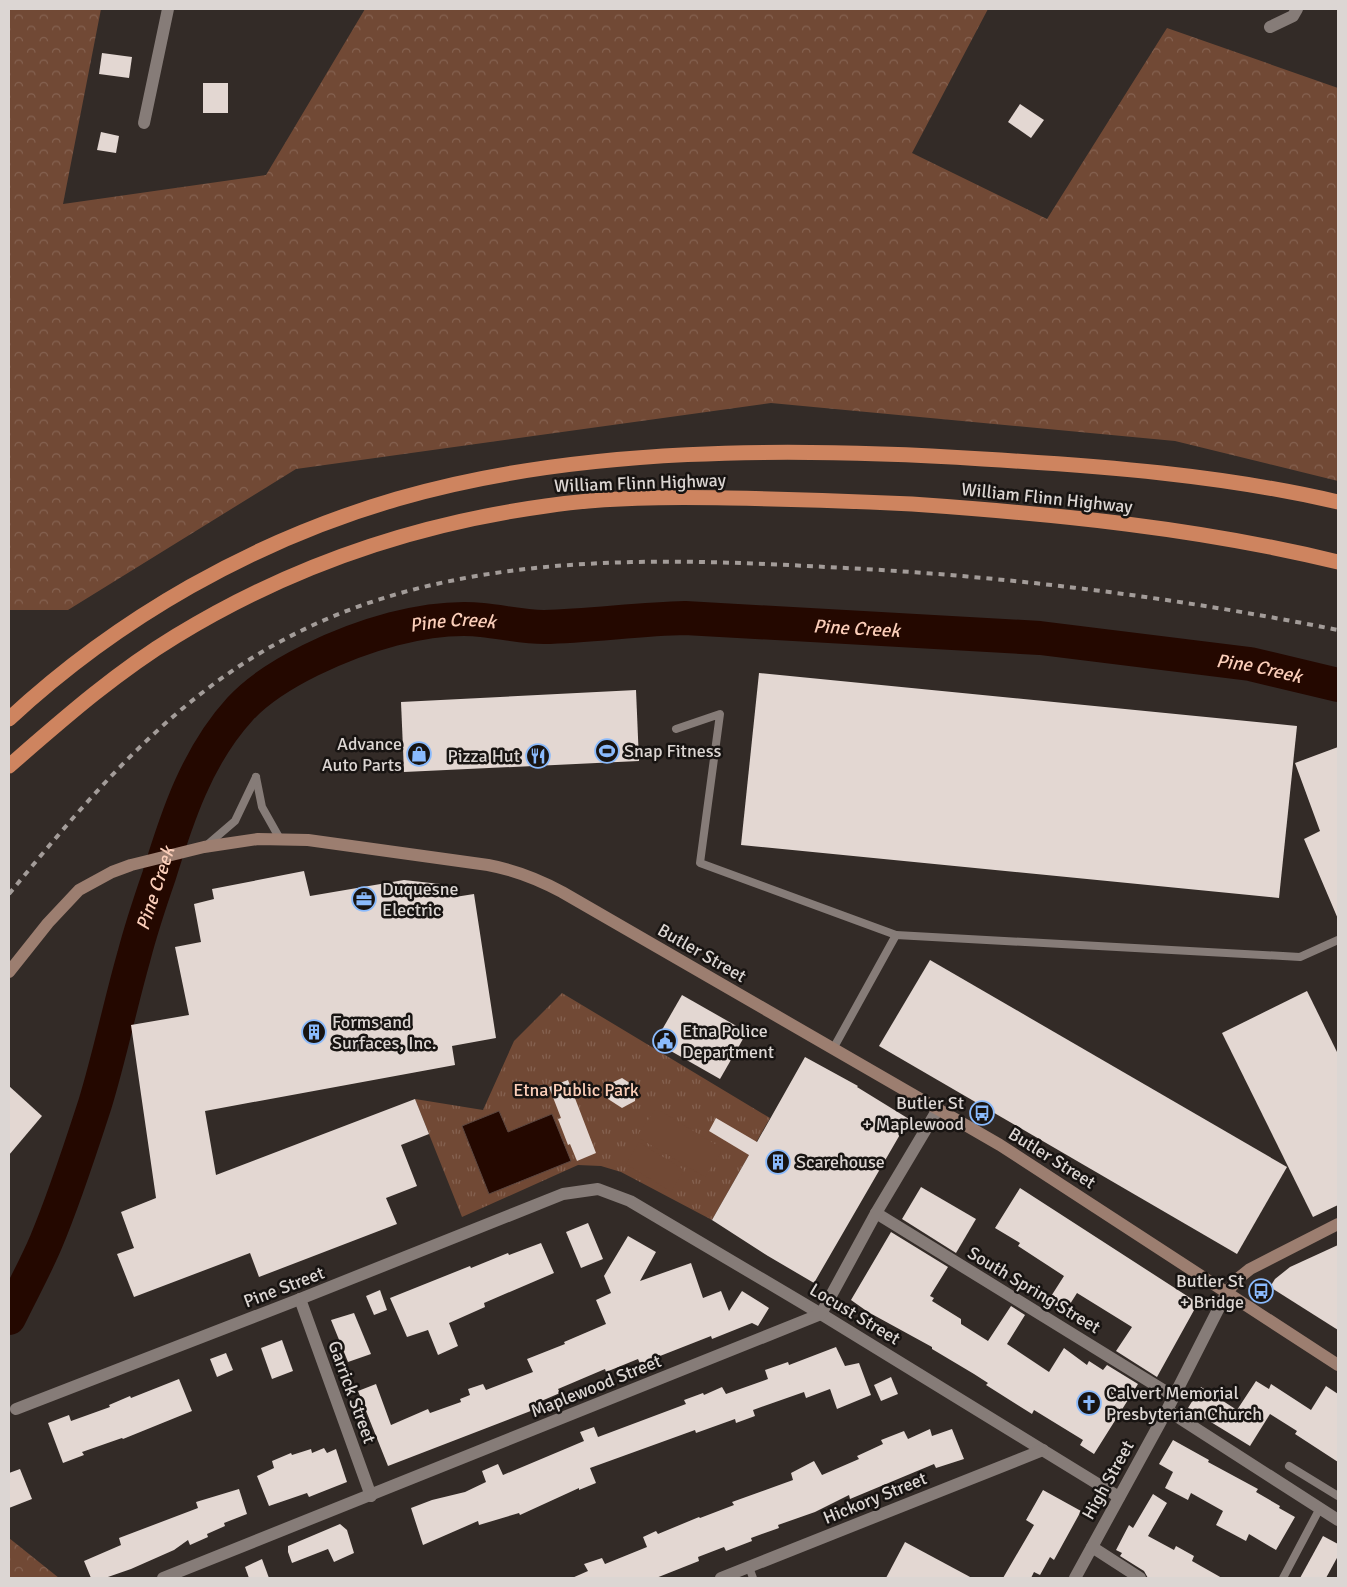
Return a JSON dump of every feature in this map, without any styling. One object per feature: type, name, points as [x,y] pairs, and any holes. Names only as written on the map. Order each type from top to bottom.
[{"type":"highway","name":"William Flinn Highway","points":[[9,719],[66,671],[124,628],[178,594],[248,556],[324,524],[398,499],[512,474],[600,462],[698,455],[759,453],[935,456],[1069,464],[1139,471],[1247,484],[1338,502]]},
{"type":"highway","name":"William Flinn Highway","points":[[9,766],[75,708],[146,655],[259,590],[302,571],[383,542],[477,517],[532,508],[614,499],[703,498],[855,501],[978,509],[1057,516],[1169,530],[1275,548],[1338,562]]},
{"type":"street","points":[[144,123],[168,9]]},
{"type":"street","points":[[1270,27],[1293,16],[1297,9]]},
{"type":"street","name":"Butler Street","points":[[9,972],[14,959],[79,890],[112,872],[131,865],[203,847],[243,841],[280,839],[316,841],[488,865],[516,871],[535,878],[938,1109],[1053,1178],[1338,1365]]},
{"type":"street","points":[[821,1314],[876,1214],[938,1109]]},
{"type":"street","name":"Locust Street","points":[[563,1194],[598,1189],[630,1200],[821,1314],[1119,1497]]},
{"type":"street","name":"Pine Street","points":[[16,1409],[300,1299],[563,1194]]},
{"type":"street","name":"South Spring Street","points":[[876,1214],[1173,1396]]},
{"type":"street","points":[[1227,1292],[1240,1276],[1250,1269],[1338,1225]]},
{"type":"street","name":"High Street","points":[[1075,1578],[1166,1410],[1227,1292]]},
{"type":"street","name":"Garrick Street","points":[[300,1299],[371,1496]]},
{"type":"street","name":"Maplewood Street","points":[[163,1578],[821,1314]]},
{"type":"street","points":[[1166,1410],[1338,1520]]},
{"type":"street","name":"Hickory Street","points":[[721,1578],[751,1573],[1043,1450]]},
{"type":"street","points":[[1092,1547],[1140,1578]]},
{"type":"lane","points":[[676,729],[720,714],[700,862],[896,935],[1300,957],[1338,940]]},
{"type":"lane","points":[[203,847],[235,821],[256,777],[262,807],[280,839]]},
{"type":"lane","points":[[833,1049],[896,935]]},
{"type":"lane","points":[[1289,1466],[1338,1496]]},
{"type":"lane","points":[[1283,1578],[1320,1508]]},
{"type":"green space","points":[[9,9],[101,9],[63,204],[266,175],[365,9],[988,9],[912,153],[1047,219],[1167,28],[1338,88],[1338,481],[1175,441],[771,403],[296,469],[68,610],[9,610]]},
{"type":"green space","name":"Etna Public Park","points":[[562,993],[770,1118],[712,1220],[621,1172],[601,1166],[578,1165],[462,1217],[415,1099],[483,1110],[514,1041]]},
{"type":"green space","points":[[655,1110],[659,1110],[718,1146],[721,1150],[705,1177],[639,1138],[639,1133]]},
{"type":"green space","points":[[639,1142],[684,1170],[671,1192],[626,1164]]},
{"type":"green space","points":[[9,1538],[59,1578],[9,1578]]},
{"type":"shaded area","points":[[499,1111],[508,1132],[552,1114],[571,1161],[489,1194],[462,1126]]},
{"type":"building","points":[[102,53],[132,57],[129,78],[99,74]]},
{"type":"building","points":[[203,83],[228,83],[228,113],[203,113]]},
{"type":"building","points":[[1020,104],[1044,120],[1031,138],[1008,122]]},
{"type":"building","points":[[101,132],[119,136],[116,153],[97,150]]},
{"type":"building","points":[[759,673],[1297,726],[1279,898],[741,845]]},
{"type":"building","points":[[636,690],[639,761],[404,772],[401,702]]},
{"type":"building","points":[[1338,747],[1338,919],[1304,839],[1320,831],[1295,763]]},
{"type":"building","name":"Forms and Surfaces, Inc.","points":[[304,871],[310,896],[404,880],[449,885],[455,897],[474,894],[496,1038],[452,1046],[455,1065],[205,1111],[216,1175],[415,1099],[429,1134],[401,1145],[417,1186],[386,1198],[397,1224],[259,1277],[250,1253],[134,1297],[117,1254],[134,1248],[121,1212],[156,1198],[131,1025],[189,1015],[175,947],[201,942],[194,904],[214,899],[212,889]]},
{"type":"building","points":[[930,960],[1287,1167],[1237,1254],[879,1046]]},
{"type":"building","points":[[1307,991],[1338,1054],[1338,1205],[1313,1217],[1222,1033]]},
{"type":"building","points":[[682,995],[747,1032],[720,1079],[655,1042]]},
{"type":"building","points":[[805,1057],[858,1086],[909,1119],[814,1283],[712,1220],[749,1155],[709,1131],[716,1118],[757,1142]]},
{"type":"building","points":[[622,1078],[636,1087],[635,1101],[622,1108],[608,1099],[609,1084]]},
{"type":"building","points":[[568,1080],[596,1153],[577,1161],[570,1144],[568,1145],[558,1119],[561,1118],[549,1087]]},
{"type":"building","points":[[9,1086],[42,1116],[9,1155]]},
{"type":"building","points":[[921,1187],[976,1219],[956,1253],[902,1219]]},
{"type":"building","points":[[1020,1188],[1198,1303],[1157,1377],[1116,1351],[1132,1327],[1077,1293],[1065,1312],[1048,1301],[1064,1276],[1018,1246],[1020,1243],[995,1228]]},
{"type":"building","points":[[588,1223],[603,1259],[581,1268],[566,1232]]},
{"type":"building","points":[[891,1232],[948,1267],[930,1296],[934,1298],[932,1301],[961,1319],[961,1324],[988,1341],[1011,1306],[1025,1315],[1007,1344],[1049,1372],[1064,1348],[1087,1365],[1089,1361],[1103,1370],[1107,1365],[1138,1384],[1094,1454],[1080,1445],[1083,1440],[1034,1410],[1032,1414],[986,1385],[988,1383],[932,1349],[932,1347],[868,1312],[851,1300]]},
{"type":"building","points":[[628,1236],[656,1252],[640,1281],[691,1263],[703,1298],[721,1291],[729,1311],[742,1291],[769,1308],[758,1326],[752,1323],[712,1339],[711,1336],[660,1356],[661,1359],[642,1368],[638,1359],[606,1372],[605,1369],[558,1389],[560,1393],[539,1402],[541,1407],[388,1466],[358,1391],[376,1384],[391,1425],[428,1409],[430,1413],[461,1402],[460,1399],[470,1395],[468,1389],[483,1384],[486,1390],[533,1372],[527,1359],[565,1344],[564,1342],[606,1324],[596,1300],[611,1293],[604,1276]]},
{"type":"building","points":[[541,1243],[554,1273],[484,1303],[485,1307],[449,1323],[458,1346],[438,1355],[428,1330],[407,1337],[390,1298],[470,1266],[471,1268],[508,1253],[509,1255]]},
{"type":"building","points":[[1338,1245],[1338,1330],[1270,1287],[1275,1279],[1290,1267]]},
{"type":"building","points":[[380,1290],[387,1310],[374,1315],[366,1296]]},
{"type":"building","points":[[354,1313],[371,1354],[348,1362],[331,1320]]},
{"type":"building","points":[[282,1340],[293,1371],[272,1379],[261,1348]]},
{"type":"building","points":[[836,1347],[845,1366],[859,1363],[871,1395],[837,1409],[830,1389],[806,1398],[804,1392],[753,1410],[755,1416],[736,1423],[735,1419],[696,1433],[695,1430],[590,1468],[596,1483],[579,1490],[579,1488],[520,1515],[519,1513],[479,1525],[478,1521],[423,1545],[411,1508],[432,1500],[465,1492],[486,1482],[482,1471],[498,1464],[503,1475],[584,1441],[580,1432],[594,1427],[598,1437],[686,1404],[684,1400],[703,1393],[704,1395],[722,1387],[726,1394],[768,1379],[765,1370],[788,1362],[789,1365]]},
{"type":"building","points":[[226,1353],[233,1370],[217,1377],[210,1359]]},
{"type":"building","points":[[891,1377],[898,1394],[881,1401],[874,1385]]},
{"type":"building","points":[[179,1379],[192,1411],[123,1439],[82,1452],[84,1455],[63,1463],[48,1423],[69,1415],[71,1421],[110,1407],[109,1405],[130,1396],[131,1398]]},
{"type":"building","points":[[1256,1381],[1269,1389],[1271,1384],[1311,1410],[1326,1386],[1338,1394],[1338,1462],[1295,1434],[1297,1431],[1270,1414],[1250,1446],[1188,1408],[1201,1387],[1237,1410]]},
{"type":"building","points":[[930,1429],[932,1436],[952,1429],[964,1459],[936,1468],[934,1464],[850,1499],[849,1495],[815,1512],[778,1525],[779,1528],[751,1538],[752,1541],[726,1551],[724,1547],[698,1557],[699,1561],[656,1578],[572,1578],[588,1571],[584,1564],[602,1558],[605,1564],[647,1547],[643,1537],[656,1531],[658,1534],[734,1505],[732,1502],[793,1480],[791,1473],[814,1461],[822,1475],[859,1459],[857,1456],[883,1444],[881,1440],[904,1431],[908,1439]]},
{"type":"building","points":[[1173,1440],[1209,1460],[1208,1462],[1258,1489],[1256,1492],[1295,1517],[1276,1550],[1249,1534],[1246,1541],[1216,1525],[1223,1511],[1191,1493],[1188,1500],[1165,1488],[1173,1472],[1159,1464]]},
{"type":"building","points":[[324,1448],[327,1453],[336,1449],[347,1482],[309,1497],[307,1493],[269,1506],[257,1476],[274,1468],[272,1461],[291,1453],[292,1455],[311,1449],[312,1453]]},
{"type":"building","points":[[20,1469],[32,1499],[9,1508],[9,1473]]},
{"type":"building","points":[[239,1489],[247,1514],[224,1523],[225,1526],[207,1534],[208,1537],[190,1545],[188,1540],[174,1550],[131,1569],[105,1578],[91,1578],[84,1561],[121,1545],[119,1538],[198,1508],[196,1502]]},
{"type":"building","points":[[1043,1490],[1081,1511],[1054,1560],[1050,1557],[1040,1575],[1034,1572],[1031,1578],[1003,1578],[1034,1525],[1026,1520]]},
{"type":"building","points":[[1153,1494],[1167,1503],[1148,1536],[1174,1550],[1176,1546],[1194,1556],[1192,1561],[1222,1578],[1148,1578],[1144,1571],[1120,1556],[1122,1553],[1116,1550],[1129,1525],[1133,1528]]},
{"type":"building","points":[[340,1524],[347,1530],[354,1553],[334,1562],[328,1549],[292,1563],[288,1546]]},
{"type":"building","points":[[1323,1536],[1338,1544],[1338,1556],[1326,1578],[1300,1578]]},
{"type":"building","points":[[905,1542],[972,1578],[886,1578]]},
{"type":"building","points":[[262,1559],[269,1578],[249,1578],[245,1567]]},
{"type":"waterway","name":"Pine Creek","points":[[9,1318],[46,1242],[72,1173],[95,1104],[143,926],[173,832],[190,788],[212,747],[240,709],[254,695],[271,683],[311,660],[332,650],[374,635],[426,622],[471,619],[544,627],[685,618],[1040,638],[1250,664],[1338,685]]},
{"type":"railway","points":[[9,894],[101,787],[134,753],[169,720],[244,663],[285,639],[348,611],[413,590],[480,575],[549,567],[619,562],[758,564],[955,575],[1147,597],[1338,630]]},
{"type":"place","name":"Snap Fitness","points":[[607,751]]},
{"type":"place","name":"Advance Auto Parts","points":[[419,754]]},
{"type":"place","name":"Pizza Hut","points":[[538,756]]},
{"type":"place","name":"Duquesne Electric","points":[[364,899]]},
{"type":"place","name":"Forms and Surfaces, Inc.","points":[[314,1032]]},
{"type":"place","name":"Etna Police Department","points":[[665,1041]]},
{"type":"place","name":"Butler St + Maplewood","points":[[982,1113]]},
{"type":"place","name":"Scarehouse","points":[[778,1162]]},
{"type":"place","name":"Butler St + Bridge","points":[[1261,1291]]},
{"type":"place","name":"Calvert Memorial Presbyterian Church","points":[[1089,1403]]}]
